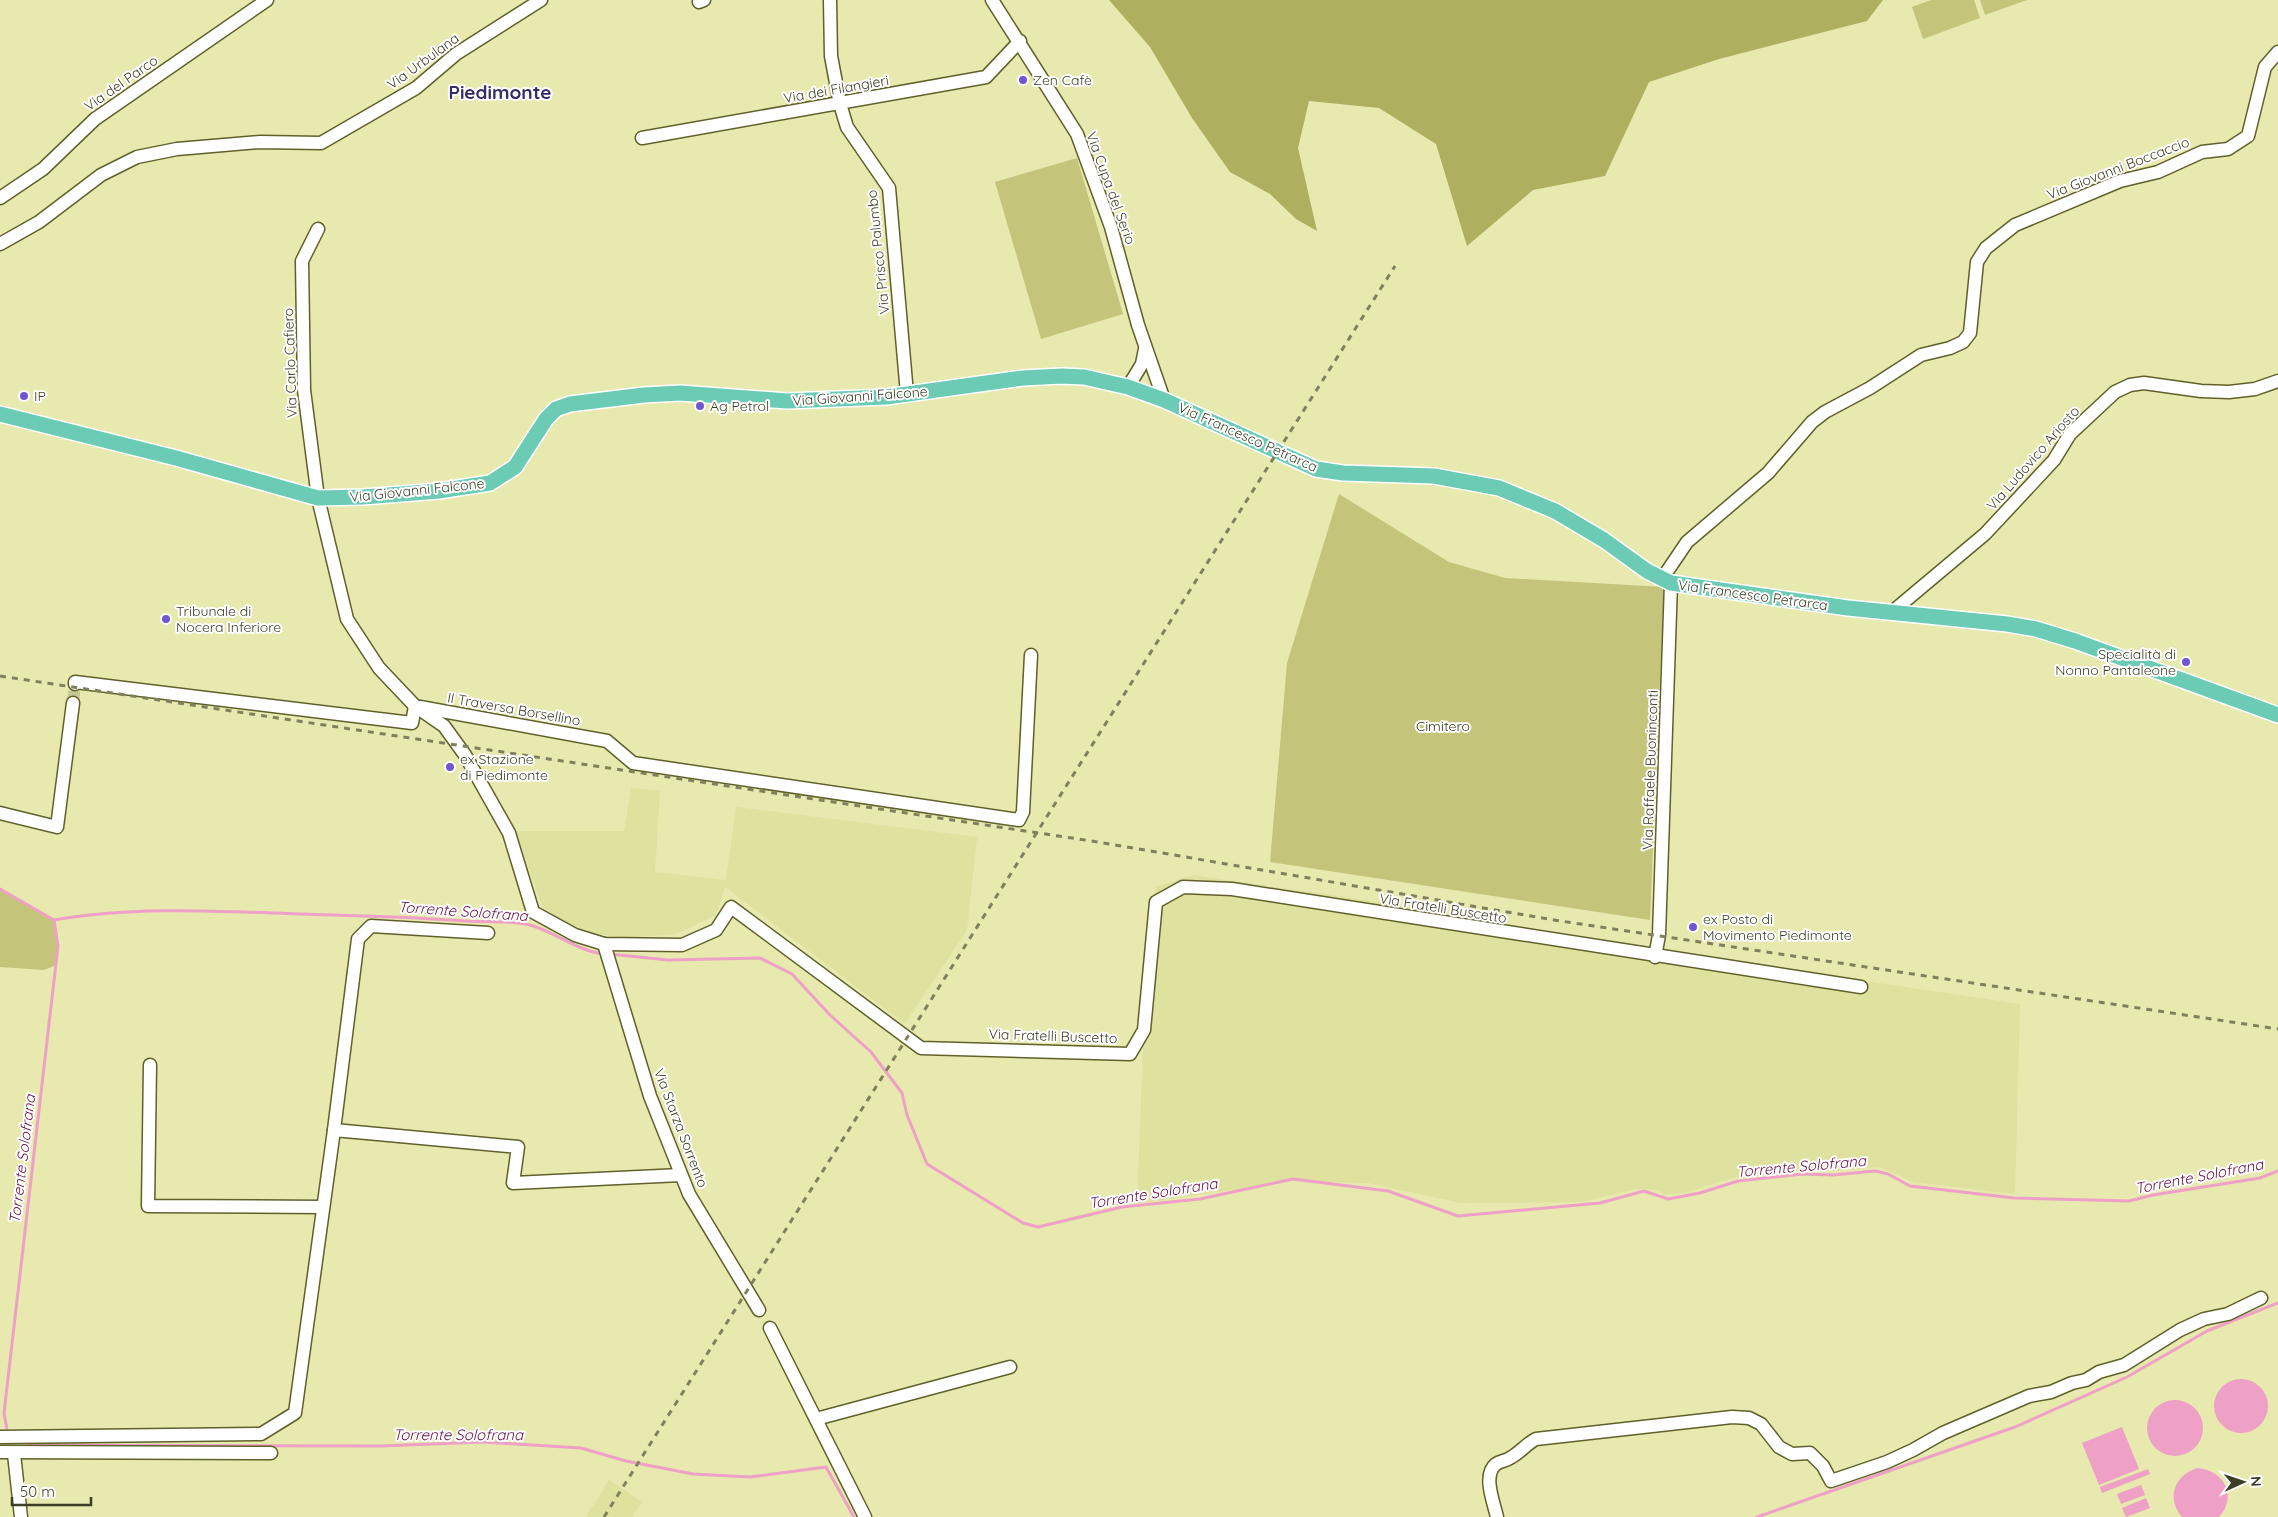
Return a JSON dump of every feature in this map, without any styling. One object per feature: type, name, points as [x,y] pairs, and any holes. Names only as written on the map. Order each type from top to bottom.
[{"type":"main road","name":"Via Giovanni Falcone","points":[[0,414],[176,458],[318,498],[440,490],[490,483],[515,467],[546,419],[556,409],[570,404],[644,395],[680,393],[787,401],[906,394],[1042,376],[1084,377],[1128,386],[1164,400]]},
{"type":"main road","name":"Via Francesco Petrarca","points":[[1164,400],[1316,468],[1361,474],[1434,476],[1499,488],[1555,511],[1604,540],[1666,581],[1848,608],[2036,629],[2075,641],[2278,715]]},
{"type":"street","name":"Via del Parco","points":[[0,198],[43,169],[95,119],[267,0]]},
{"type":"street","name":"Via Urbulana","points":[[0,244],[39,222],[101,175],[137,157],[177,149],[260,142],[321,143],[416,88],[456,54],[541,0]]},
{"type":"street","name":"Via Prisco Palumbo","points":[[830,0],[831,56],[840,104],[847,126],[889,188],[906,394]]},
{"type":"street","name":"Via Cupa del Serio","points":[[992,0],[1020,41],[1077,134],[1111,227],[1145,347],[1164,400]]},
{"type":"street","name":"Via dei Filangieri","points":[[642,138],[986,77],[1020,41]]},
{"type":"street","name":"Via Giovanni Boccaccio","points":[[1666,581],[1687,542],[1768,473],[1812,422],[1825,412],[1870,388],[1921,355],[1950,348],[1963,342],[1970,333],[1977,262],[1986,248],[2015,225],[2120,180],[2158,172],[2202,152],[2228,148],[2248,136],[2265,68],[2278,52]]},
{"type":"street","name":"Via Carlo Cafiero","points":[[318,229],[302,261],[304,390],[318,498],[347,619],[379,668],[415,706]]},
{"type":"street","points":[[1128,386],[1142,364],[1145,347]]},
{"type":"street","name":"Via Ludovico Ariosto","points":[[1892,612],[1985,534],[2054,460],[2070,434],[2115,392],[2130,385],[2144,383],[2201,391],[2229,392],[2255,389],[2278,381]]},
{"type":"street","name":"Via Raffaele Buoninconti","points":[[1655,957],[1659,935],[1666,581]]},
{"type":"street","name":"II Traversa Borsellino","points":[[415,706],[607,741],[633,763],[1019,820],[1023,812],[1031,656]]},
{"type":"street","points":[[75,684],[75,682],[412,723],[415,706]]},
{"type":"street","points":[[0,812],[57,827],[73,703]]},
{"type":"street","name":"Via Fratelli Buscetto","points":[[415,706],[444,726],[464,754],[509,833],[533,912],[606,952],[682,946],[716,930],[731,907],[921,1048],[1130,1054],[1144,1030],[1156,902],[1183,887],[1232,889],[1655,957],[1862,987]]},
{"type":"street","points":[[0,1437],[261,1434],[295,1413],[358,940],[371,926],[488,934]]},
{"type":"street","name":"Via Starza Sorrento","points":[[606,952],[650,1096],[689,1194],[759,1310]]},
{"type":"street","points":[[150,1064],[148,1206],[323,1207]]},
{"type":"street","points":[[334,1130],[518,1146],[513,1183],[681,1175]]},
{"type":"street","points":[[1498,1517],[1489,1478],[1490,1470],[1496,1464],[1511,1458],[1536,1439],[1732,1417],[1749,1418],[1761,1424],[1779,1448],[1792,1454],[1810,1453],[1817,1458],[1831,1481],[1887,1462],[1943,1433],[2029,1396],[2051,1392],[2072,1383],[2086,1380],[2099,1372],[2124,1365],[2180,1330],[2204,1319],[2228,1314],[2261,1298]]},
{"type":"street","points":[[770,1328],[865,1517]]},
{"type":"street","points":[[816,1419],[1010,1367]]},
{"type":"street","points":[[0,1452],[14,1454],[271,1453]]},
{"type":"street","points":[[14,1454],[21,1517]]},
{"type":"shaded area","points":[[1109,0],[1883,0],[1867,21],[1719,59],[1649,82],[1605,176],[1533,190],[1467,246],[1436,144],[1379,108],[1309,101],[1298,148],[1317,231],[1296,219],[1270,194],[1230,172],[1192,118],[1150,47]]},
{"type":"shaded area","points":[[631,788],[660,791],[655,872],[726,880],[736,807],[977,837],[967,930],[905,1024],[725,887],[716,915],[676,934],[621,938],[594,933],[567,924],[542,907],[516,831],[624,831]]},
{"type":"shaded area","points":[[1193,875],[1359,899],[1670,952],[2020,1004],[2015,1194],[1913,1182],[1879,1167],[1835,1171],[1799,1170],[1736,1177],[1687,1192],[1666,1195],[1656,1190],[1637,1189],[1581,1202],[1461,1203],[1368,1183],[1291,1181],[1137,1204],[1148,921],[1156,887]]},
{"type":"shaded area","points":[[2236,1379],[2246,1379],[2256,1383],[2264,1391],[2268,1406],[2264,1421],[2256,1429],[2246,1433],[2236,1433],[2226,1429],[2218,1421],[2214,1411],[2214,1401],[2218,1391],[2226,1383]]},
{"type":"shaded area","points":[[2175,1400],[2190,1405],[2198,1413],[2203,1428],[2198,1443],[2190,1451],[2175,1456],[2160,1451],[2152,1443],[2147,1428],[2152,1413],[2160,1405]]},
{"type":"shaded area","points":[[2122,1427],[2139,1469],[2099,1485],[2082,1443]]},
{"type":"shaded area","points":[[2197,1468],[2214,1474],[2225,1485],[2228,1493],[2227,1501],[2225,1509],[2219,1517],[2182,1517],[2177,1510],[2174,1502],[2175,1488],[2183,1476]]},
{"type":"shaded area","points":[[2148,1469],[2150,1474],[2102,1493],[2100,1487]]},
{"type":"shaded area","points":[[609,1480],[642,1502],[632,1517],[586,1517]]},
{"type":"shaded area","points":[[2141,1485],[2145,1495],[2121,1504],[2117,1494]]},
{"type":"shaded area","points":[[2146,1498],[2150,1508],[2126,1517],[2122,1508]]},
{"type":"green space","points":[[1931,0],[1974,0],[1980,18],[1923,39],[1912,7]]},
{"type":"green space","points":[[1980,0],[2027,0],[1985,15]]},
{"type":"green space","points":[[1077,158],[1123,314],[1041,339],[995,182]]},
{"type":"green space","name":"Cimitero","points":[[1339,494],[1449,562],[1505,578],[1664,587],[1650,920],[1270,862],[1287,663]]},
{"type":"green space","points":[[0,889],[54,920],[58,946],[56,965],[44,970],[0,967]]},
{"type":"waterway","name":"Torrente Solofrana","points":[[0,889],[54,920],[58,946],[4,1413],[7,1430]]},
{"type":"waterway","name":"Torrente Solofrana","points":[[54,920],[123,912],[194,911],[511,922],[545,930],[574,945],[604,954]]},
{"type":"waterway","name":"Torrente Solofrana","points":[[610,954],[668,960],[760,958],[792,974],[830,1015],[871,1052],[902,1093],[907,1115],[927,1164],[1023,1223],[1038,1227],[1122,1207],[1200,1199],[1293,1179],[1388,1191],[1458,1216],[1600,1203],[1644,1191],[1668,1199],[1700,1193],[1738,1181],[1803,1174],[1833,1175],[1875,1171],[1888,1174],[1910,1186],[2014,1198],[2129,1201],[2153,1195],[2260,1178],[2278,1171]]},
{"type":"waterway","name":"Torrente Solofrana","points":[[1757,1517],[2015,1427],[2127,1377],[2207,1331],[2278,1303]]},
{"type":"waterway","name":"Torrente Solofrana","points":[[29,1445],[381,1446],[483,1442],[581,1448],[626,1461],[693,1474],[750,1477],[826,1467],[854,1517]]},
{"type":"tunnel","points":[[73,703],[75,684]]},
{"type":"railway","points":[[604,1517],[1395,266]]},
{"type":"railway","points":[[0,676],[1098,842],[1554,920],[2278,1029]]},
{"type":"place","name":"Zen Cafè","points":[[1023,80]]},
{"type":"place","name":"IP","points":[[24,396]]},
{"type":"place","name":"Ag Petrol","points":[[700,406]]},
{"type":"place","name":"Tribunale di Nocera Inferiore","points":[[166,619]]},
{"type":"place","name":"Specialità di Nonno Pantaleone","points":[[2186,662]]},
{"type":"place","name":"ex Stazione di Piedimonte","points":[[450,767]]},
{"type":"place","name":"ex Posto di Movimento Piedimonte","points":[[1693,927]]},
{"type":"district","name":"Piedimonte","points":[[500,92]]}]
